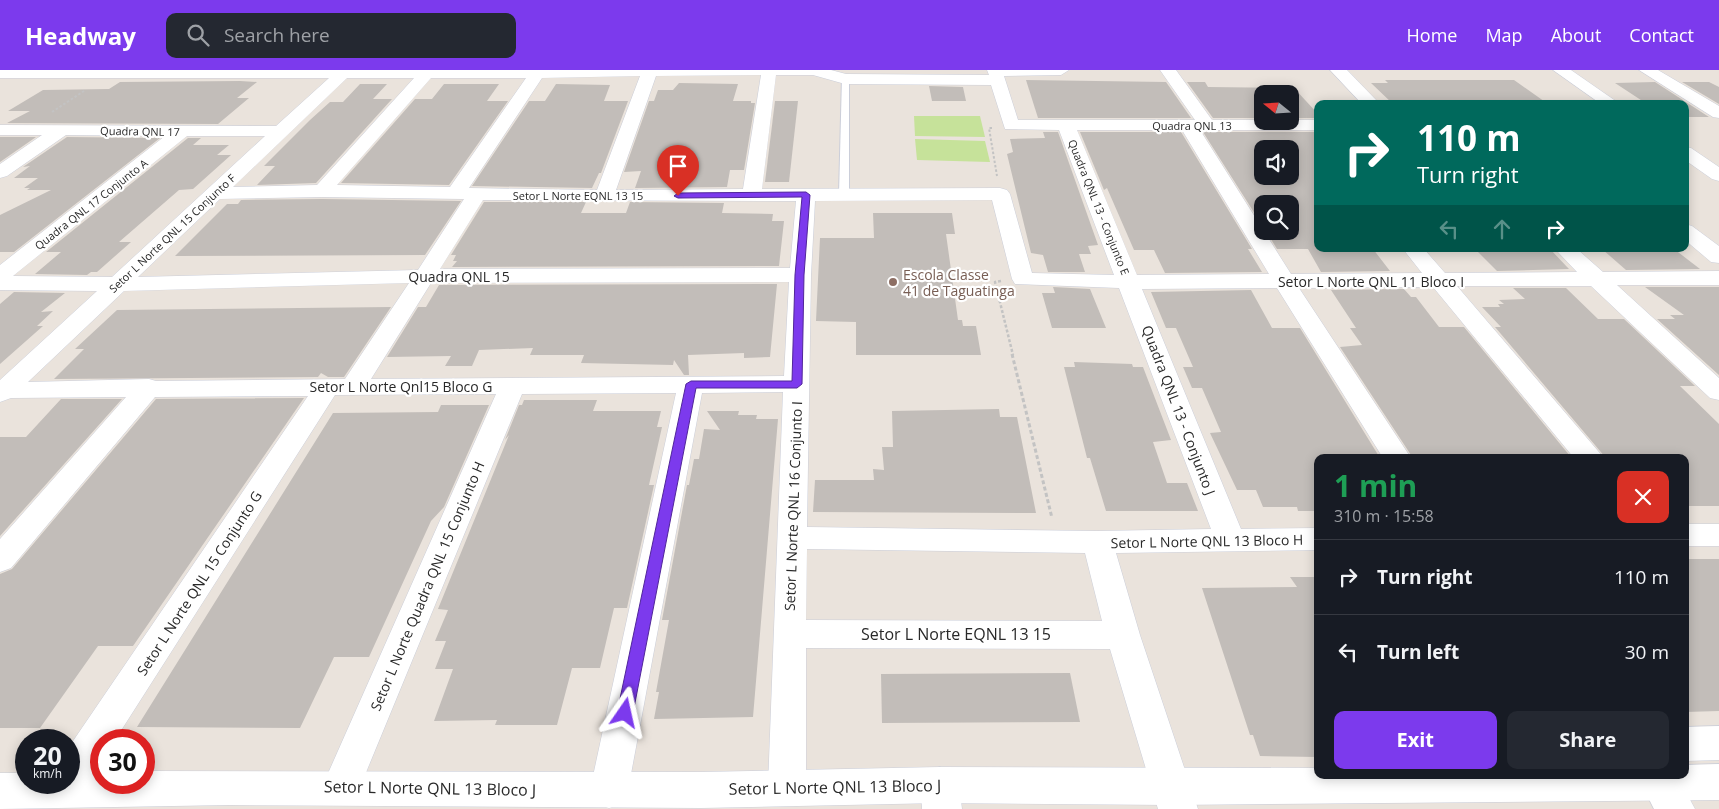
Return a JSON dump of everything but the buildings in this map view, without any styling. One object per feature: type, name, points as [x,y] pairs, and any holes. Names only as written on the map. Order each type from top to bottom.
[{"type":"street","points":[[0,73],[158,71],[536,73],[817,70],[845,79],[1061,70]]},
{"type":"street","points":[[1168,70],[1284,281],[1394,454]]},
{"type":"street","points":[[1338,70],[1368,100]]},
{"type":"street","points":[[1561,70],[1606,100]]},
{"type":"street","points":[[1647,70],[1719,112]]},
{"type":"street","points":[[604,196],[639,71]]},
{"type":"street","points":[[752,195],[769,71]]},
{"type":"street","name":"Setor L Norte QNL 15 Conjunto F","points":[[2,392],[215,193],[338,72]]},
{"type":"street","points":[[322,192],[427,73]]},
{"type":"street","name":"Setor L Norte QNL 15 Conjunto G","points":[[80,764],[341,386],[425,276],[466,194],[536,73]]},
{"type":"street","points":[[996,73],[1011,125]]},
{"type":"street","name":"Quadra QNL 13 - Conjunto E","points":[[1011,125],[1066,125],[1129,282]]},
{"type":"street","name":"Quadra QNL 13","points":[[1066,125],[1197,125],[1314,129]]},
{"type":"street","name":"Quadra QNL 17","points":[[0,130],[280,131]]},
{"type":"street","points":[[0,172],[62,130]]},
{"type":"street","name":"Quadra QNL 17 Conjunto A","points":[[0,276],[182,131]]},
{"type":"street","points":[[1689,155],[1719,175]]},
{"type":"street","name":"Setor L Norte EQNL 13 15","points":[[215,193],[322,192],[604,196],[1000,194]]},
{"type":"street","points":[[1000,194],[1023,279]]},
{"type":"street","name":"Setor L Norte QNL 16 Conjunto I","points":[[787,787],[789,634],[800,275],[806,195]]},
{"type":"street","points":[[1689,233],[1719,257]]},
{"type":"street","points":[[1415,252],[1587,454]]},
{"type":"street","points":[[1568,252],[1719,392]]},
{"type":"street","name":"Quadra QNL 15","points":[[118,284],[425,276],[800,275]]},
{"type":"street","name":"Setor L Norte QNL 11 Bloco I","points":[[1023,279],[1129,282],[1719,278]]},
{"type":"street","name":"Quadra QNL 13 - Conjunto J","points":[[1129,282],[1230,539]]},
{"type":"street","points":[[0,283],[118,284]]},
{"type":"street","points":[[609,790],[691,384]]},
{"type":"street","name":"Setor L Norte Qnl15 Bloco G","points":[[2,392],[150,387],[797,384]]},
{"type":"street","name":"Setor L Norte Quadra QNL 15 Conjunto H","points":[[341,787],[513,385]]},
{"type":"street","points":[[0,560],[150,387]]},
{"type":"street","points":[[1689,535],[1719,535]]},
{"type":"street","points":[[793,538],[1097,542],[1122,635],[1174,798]]},
{"type":"street","name":"Setor L Norte QNL 13 Bloco H","points":[[1097,542],[1314,539]]},
{"type":"street","name":"Setor L Norte EQNL 13 15","points":[[789,634],[1122,635]]},
{"type":"street","points":[[1689,744],[1719,743]]},
{"type":"street","name":"Setor L Norte QNL 13 Bloco J","points":[[80,785],[224,798],[341,787],[456,799],[609,790],[700,800],[787,787],[941,797],[1174,798],[1670,785],[1719,782]]},
{"type":"street","name":"Setor L Norte QNL 13 Bloco J","points":[[0,791],[15,789]]},
{"type":"lane","points":[[844,195],[845,79]]},
{"type":"path","points":[[24,130],[113,73]]},
{"type":"path","points":[[1000,194],[989,128],[1011,125]]},
{"type":"path","points":[[1023,279],[995,282],[1057,540]]},
{"type":"green space","points":[[914,116],[980,116],[985,137],[915,136]]},
{"type":"green space","points":[[915,139],[985,141],[990,162],[917,160]]},
{"type":"place","name":"Escola Classe 41 de Taguatinga","points":[[893,282]]},
{"type":"route","points":[[625,713],[691,384],[797,384],[800,275],[806,195],[678,196]]}]
